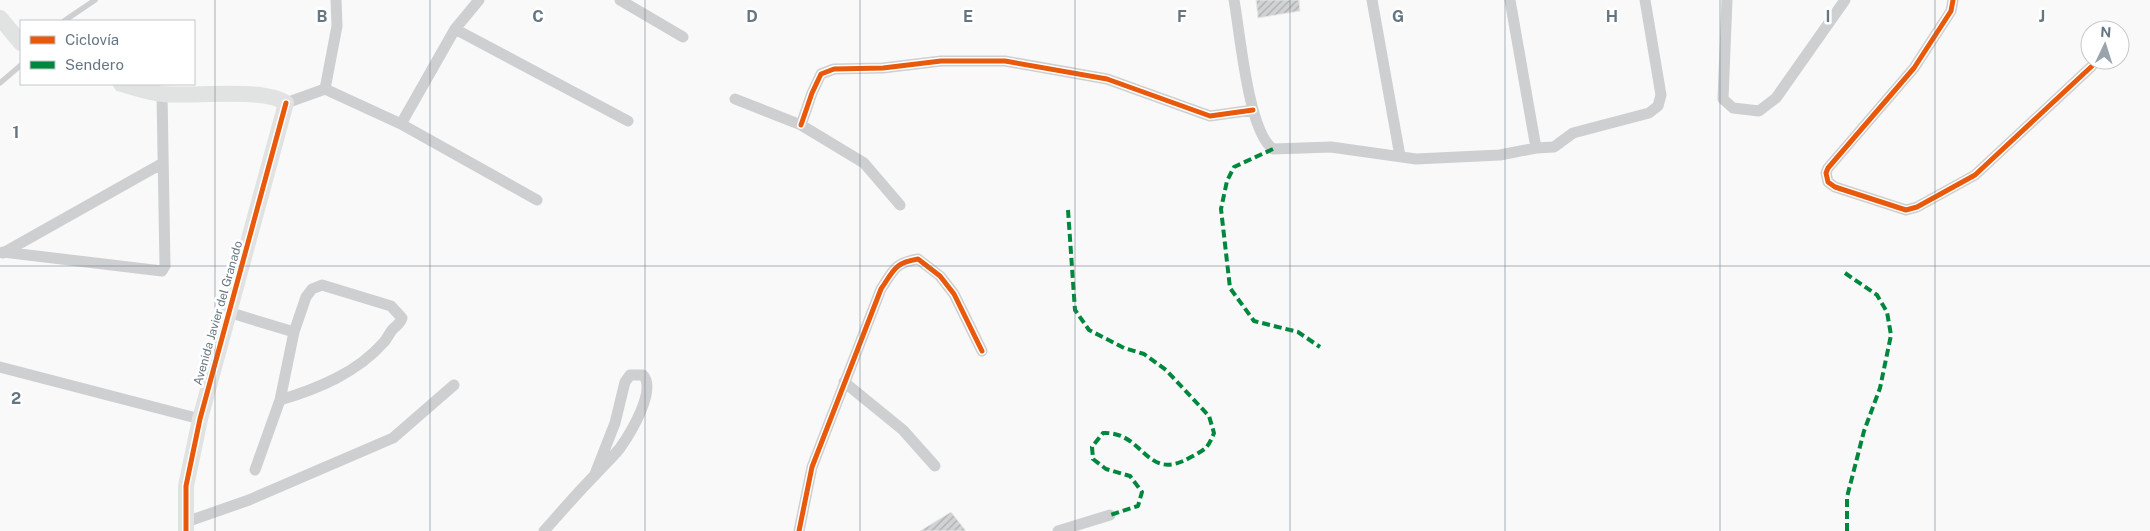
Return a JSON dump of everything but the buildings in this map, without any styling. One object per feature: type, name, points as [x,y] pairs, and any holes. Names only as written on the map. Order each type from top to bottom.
[{"type":"street","points":[[325,89],[337,26],[336,0]]},
{"type":"street","points":[[401,124],[455,29],[479,0]]},
{"type":"street","points":[[620,0],[683,37]]},
{"type":"street","points":[[1234,0],[1252,110],[1264,140],[1273,150],[1331,147],[1416,158],[1500,155],[1536,148],[1554,147],[1573,133],[1649,113],[1658,106],[1661,95],[1645,0]]},
{"type":"street","points":[[1372,0],[1400,156]]},
{"type":"street","points":[[1510,0],[1536,148]]},
{"type":"street","points":[[1727,0],[1723,99],[1733,108],[1759,111],[1776,98],[1845,0]]},
{"type":"street","points":[[1953,0],[1951,11],[1914,68],[1828,168],[1826,173],[1828,182],[1836,187],[1906,210],[1912,209],[1975,175],[2088,70]]},
{"type":"street","points":[[0,18],[20,42]]},
{"type":"street","points":[[455,29],[628,121]]},
{"type":"street","points":[[801,125],[821,74],[834,69],[883,68],[941,61],[1005,61],[1078,73],[1107,79],[1210,116],[1252,110]]},
{"type":"street","points":[[125,85],[162,94],[262,96],[281,99],[286,103],[325,89],[401,124],[537,200]]},
{"type":"street","points":[[2,253],[162,271],[165,266],[162,94]]},
{"type":"street","points":[[735,99],[801,125],[864,163],[900,205]]},
{"type":"street","name":"Avenida Javier del Granado","points":[[186,527],[186,486],[200,419],[286,103]]},
{"type":"street","points":[[2,253],[163,163]]},
{"type":"street","points":[[799,531],[812,467],[844,382],[881,289],[901,261],[918,258],[940,276],[954,294],[982,351]]},
{"type":"street","points":[[255,470],[280,400],[294,332],[306,297],[312,289],[322,286],[391,306],[402,318],[384,343],[350,371],[315,389],[280,400]]},
{"type":"street","points":[[228,312],[294,332]]},
{"type":"street","points":[[0,367],[200,419]]},
{"type":"street","points":[[544,531],[619,449],[633,427],[648,388],[648,380],[643,375],[630,374],[625,382],[615,423],[595,474]]},
{"type":"street","points":[[844,382],[903,430],[935,466]]},
{"type":"street","points":[[186,527],[393,438],[454,386]]},
{"type":"street","points":[[1058,531],[1110,515]]},
{"type":"lane","points":[[65,20],[94,0]]},
{"type":"lane","points":[[0,83],[20,66]]},
{"type":"marked path","points":[[1273,149],[1234,167],[1227,181],[1221,209],[1230,288],[1254,321],[1298,332],[1320,347]]},
{"type":"marked path","points":[[1068,210],[1075,310],[1089,330],[1124,348],[1144,354],[1166,370],[1209,416],[1214,433],[1206,448],[1176,464],[1164,464],[1154,461],[1128,440],[1117,435],[1103,433],[1092,447],[1093,459],[1106,469],[1130,476],[1142,492],[1138,506],[1110,515]]},
{"type":"marked path","points":[[1845,273],[1877,295],[1887,312],[1891,335],[1880,388],[1864,431],[1847,497],[1847,531]]},
{"type":"cycle path","points":[[1953,0],[1951,11],[1914,68],[1828,168],[1826,173],[1828,182],[1835,187],[1906,210],[1917,207],[1975,175],[2088,70]]},
{"type":"cycle path","points":[[801,125],[821,74],[834,69],[883,68],[941,61],[1005,61],[1107,79],[1210,116],[1253,110]]},
{"type":"cycle path","points":[[186,531],[186,486],[200,419],[286,103]]},
{"type":"cycle path","points":[[799,531],[812,467],[881,289],[895,268],[918,259],[940,276],[954,294],[982,351]]}]
